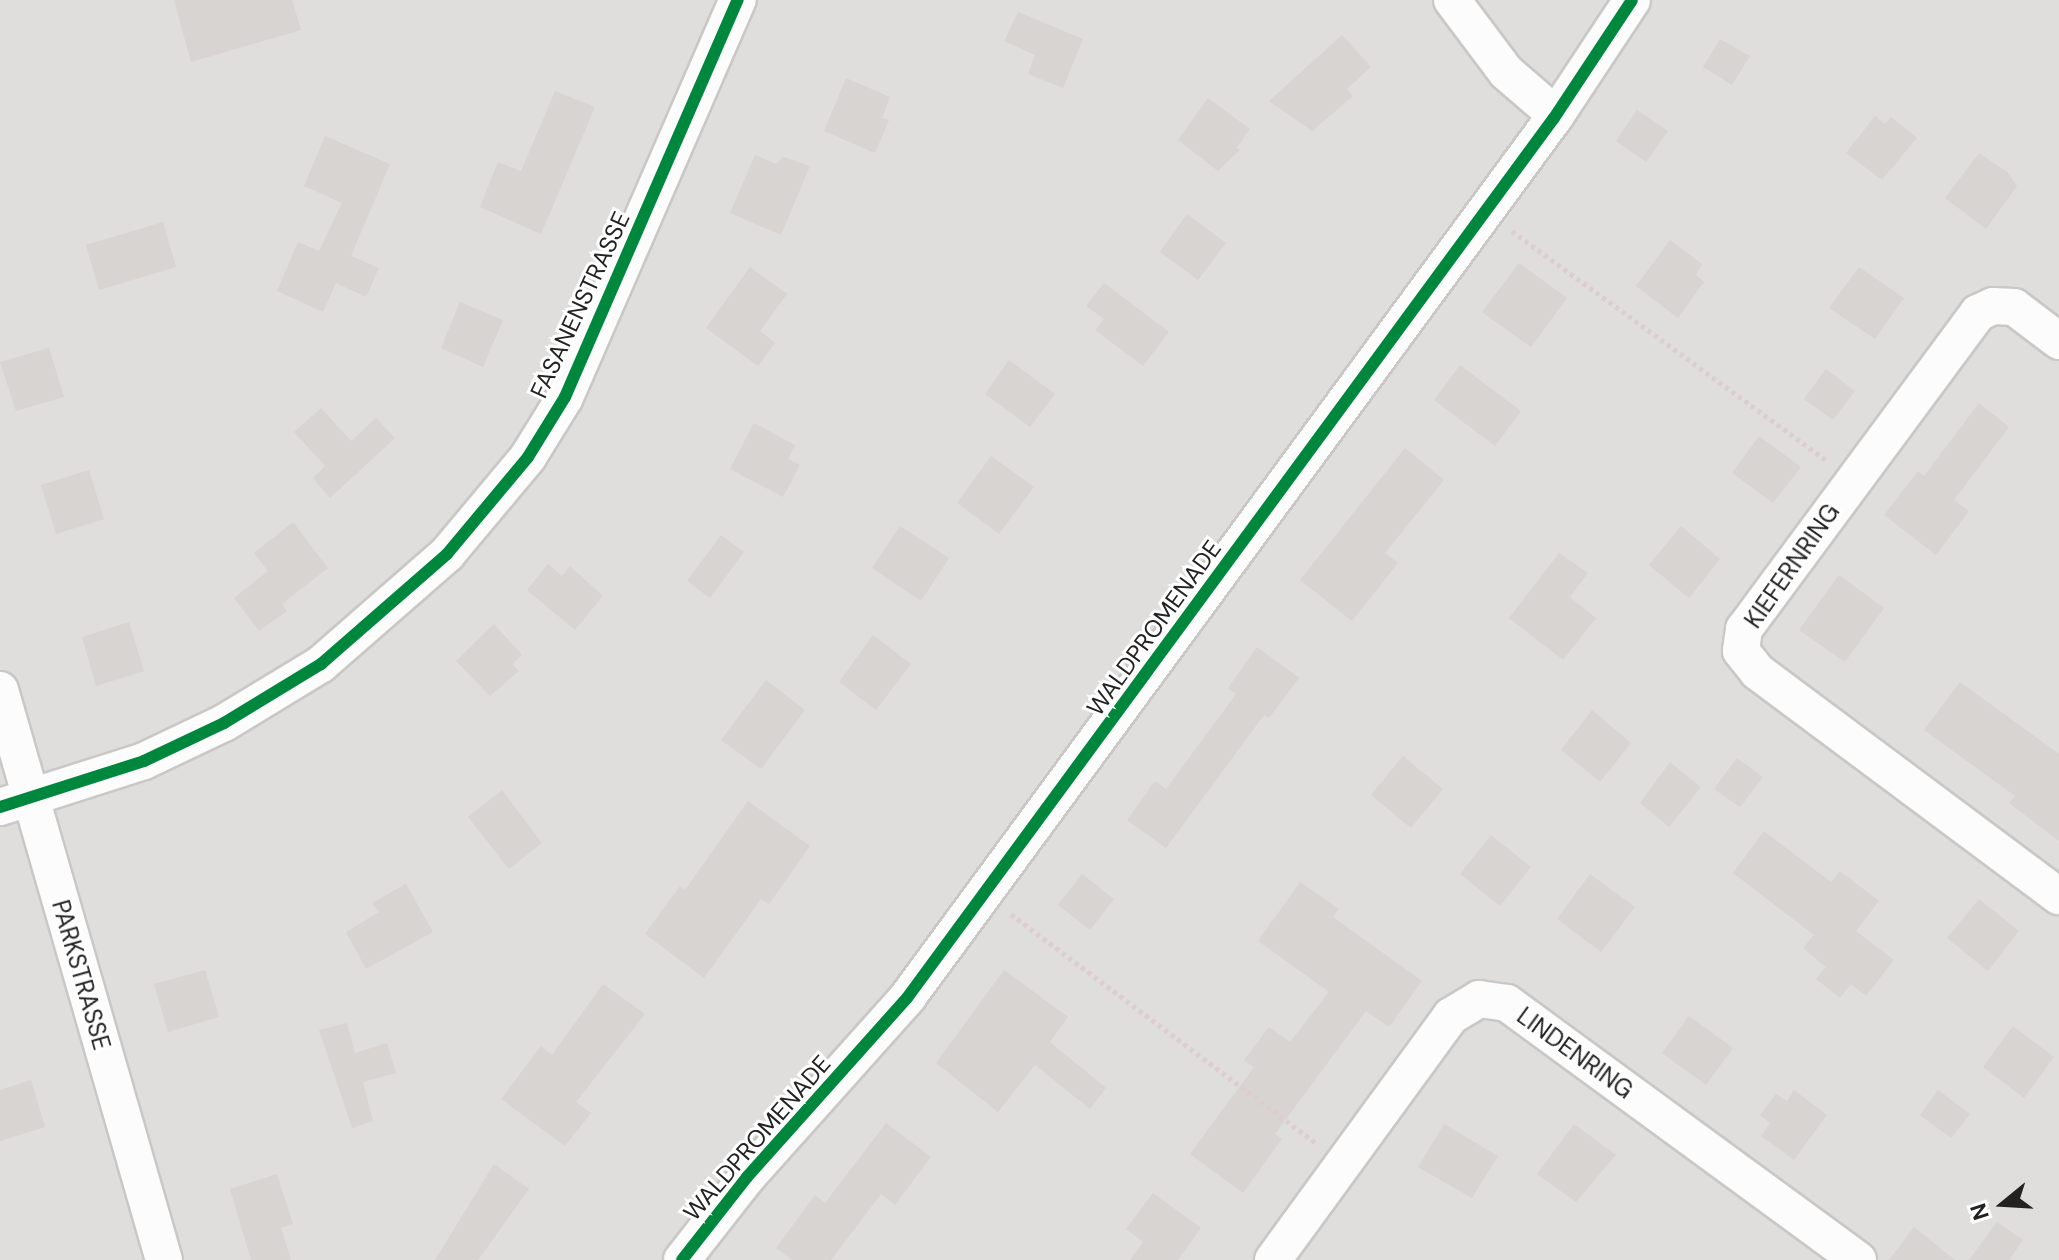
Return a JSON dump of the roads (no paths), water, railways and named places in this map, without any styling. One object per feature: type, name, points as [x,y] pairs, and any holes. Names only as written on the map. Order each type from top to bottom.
[{"type":"street","name":"FASANENSTRASSE","points":[[15,802],[144,761],[274,694],[366,630],[447,554],[528,457],[565,397],[738,0]]},
{"type":"street","points":[[1452,0],[1506,72],[1556,115]]},
{"type":"street","name":"WALDPROMENADE","points":[[682,1260],[747,1177],[907,998],[1556,115],[1632,0]]},
{"type":"street","name":"KIEFERNRING","points":[[2059,341],[2014,307],[1993,306],[1978,313],[1744,629],[1741,651],[1758,672],[2059,896]]},
{"type":"street","name":"PARKSTRASSE","points":[[0,690],[15,802],[164,1260]]},
{"type":"street","name":"LINDENRING","points":[[1273,1260],[1451,1016],[1479,999],[1507,1003],[1858,1260]]}]
